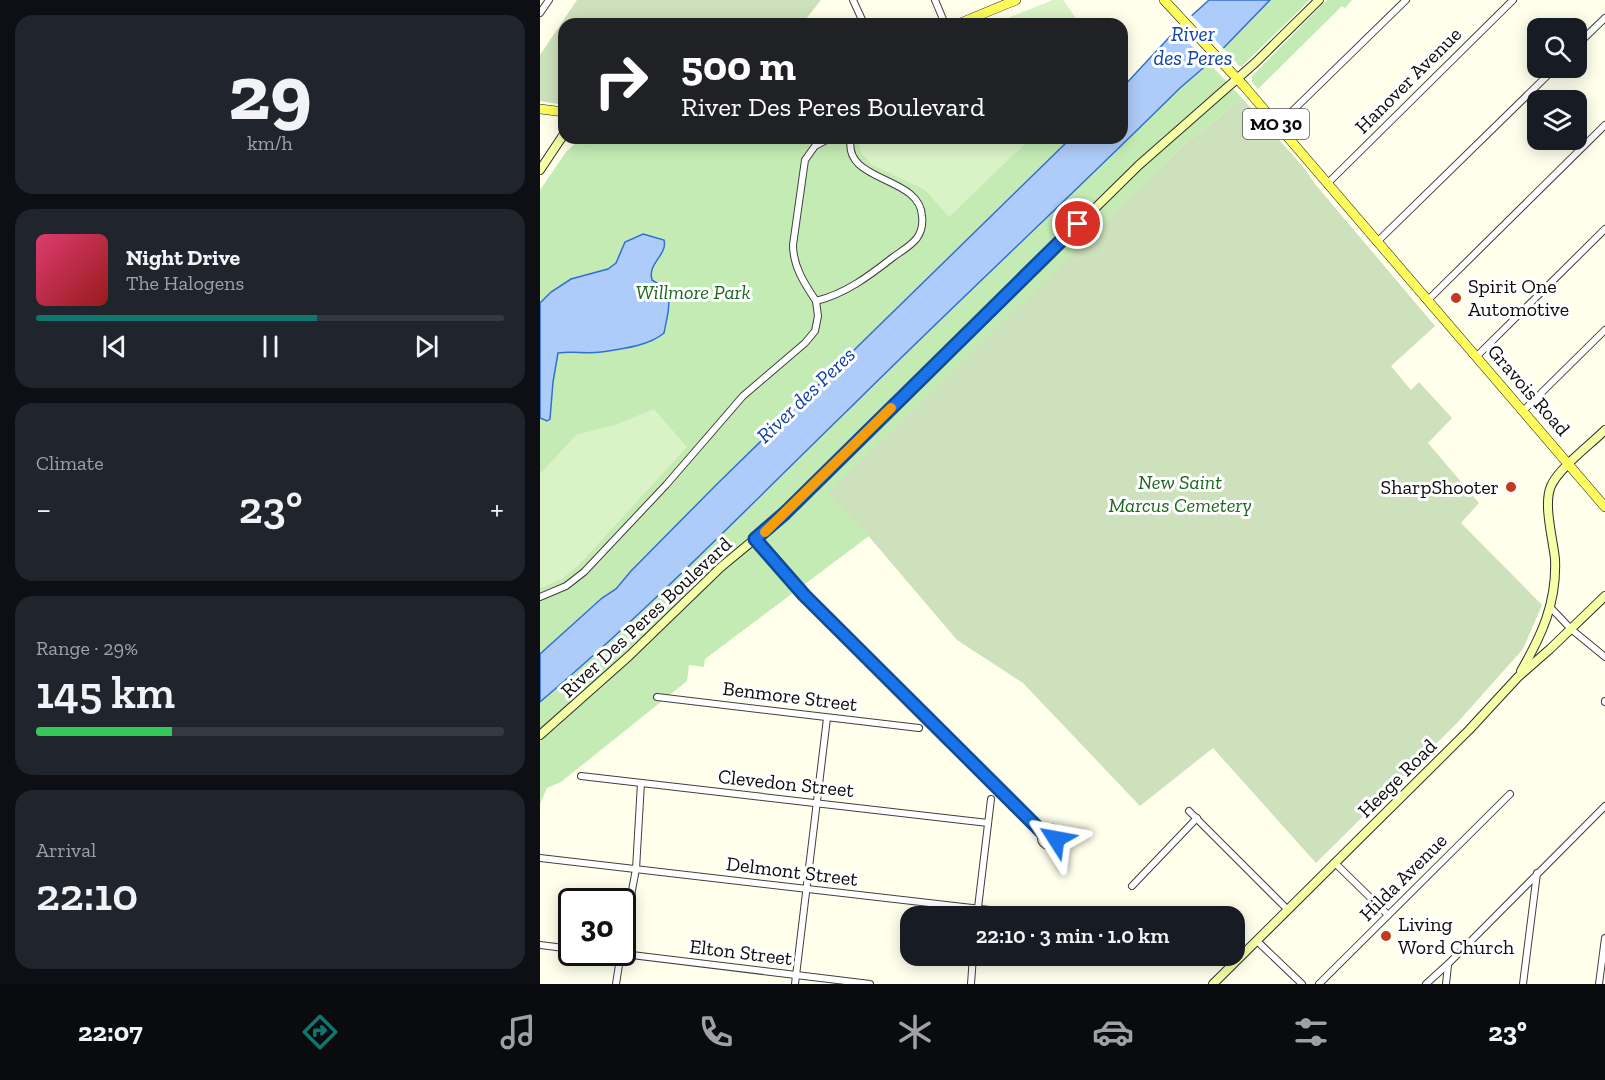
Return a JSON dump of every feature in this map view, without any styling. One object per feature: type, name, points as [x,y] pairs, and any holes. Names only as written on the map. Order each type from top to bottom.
[{"type":"main road","points":[[972,18],[1016,0]]},
{"type":"main road","name":"MO 30","points":[[1164,0],[1238,79],[1278,126]]},
{"type":"main road","name":"River Des Peres Boulevard","points":[[540,735],[617,667],[721,567],[789,509],[1133,170],[1238,79],[1318,0]]},
{"type":"main road","points":[[540,109],[558,111]]},
{"type":"main road","name":"Gravois Road","points":[[1278,126],[1605,507]]},
{"type":"main road","points":[[540,170],[558,144]]},
{"type":"main road","points":[[1518,677],[1537,644],[1551,608],[1555,574],[1549,494],[1555,479],[1605,430]]},
{"type":"main road","name":"Heege Road","points":[[1213,984],[1469,730],[1518,677],[1605,596]]},
{"type":"street","points":[[540,13],[549,0]]},
{"type":"street","points":[[853,0],[861,18]]},
{"type":"street","points":[[935,0],[942,18]]},
{"type":"street","points":[[1278,126],[1406,0]]},
{"type":"street","name":"Hanover Avenue","points":[[1327,184],[1513,0]]},
{"type":"street","points":[[1587,35],[1605,18]]},
{"type":"street","points":[[1377,242],[1545,78]]},
{"type":"street","points":[[1427,301],[1605,125]]},
{"type":"street","points":[[540,597],[566,586],[584,572],[666,485],[743,396],[805,343],[815,331],[818,316],[816,301],[793,259],[793,245],[805,160],[819,144]]},
{"type":"street","points":[[816,301],[860,282],[916,239],[922,227],[920,204],[914,196],[906,189],[867,171],[855,159],[849,144]]},
{"type":"street","points":[[1476,357],[1605,229]]},
{"type":"street","points":[[1523,411],[1605,330]]},
{"type":"street","points":[[755,539],[804,595],[1043,833]]},
{"type":"street","points":[[1551,608],[1571,629],[1605,657]]},
{"type":"street","name":"Benmore Street","points":[[657,697],[919,728]]},
{"type":"street","points":[[795,984],[827,718]]},
{"type":"street","name":"Clevedon Street","points":[[581,776],[988,823]]},
{"type":"street","points":[[632,888],[636,869],[641,783]]},
{"type":"street","name":"Hilda Avenue","points":[[1319,984],[1510,794]]},
{"type":"street","points":[[978,906],[991,800]]},
{"type":"street","points":[[1426,984],[1605,806]]},
{"type":"street","points":[[1189,811],[1288,910]]},
{"type":"street","points":[[1132,886],[1197,818]]},
{"type":"street","name":"Delmont Street","points":[[540,858],[807,889],[927,906]]},
{"type":"street","points":[[1335,863],[1389,915]]},
{"type":"street","points":[[1523,984],[1537,873]]},
{"type":"street","points":[[1599,984],[1605,938]]},
{"type":"street","points":[[1257,940],[1302,984]]},
{"type":"street","points":[[540,945],[558,947]]},
{"type":"street","name":"Elton Street","points":[[636,955],[870,984]]},
{"type":"street","points":[[1446,984],[1448,964]]},
{"type":"street","points":[[616,984],[619,966]]},
{"type":"street","points":[[971,984],[972,966]]},
{"type":"green space","points":[[577,0],[821,0],[807,18],[565,18]]},
{"type":"green space","points":[[1053,0],[1063,0],[1076,18],[1008,18]]},
{"type":"green space","points":[[1270,0],[1310,0],[1242,66],[1239,66],[1223,47]]},
{"type":"green space","points":[[1327,0],[1352,0],[1345,8],[1342,6],[1258,89],[1252,82],[1252,76]]},
{"type":"green space","points":[[558,28],[558,104],[540,101],[540,55]]},
{"type":"green space","points":[[1209,63],[1243,99],[1185,143],[829,493],[869,536],[705,659],[704,667],[689,665],[687,681],[561,782],[547,788],[540,804],[540,702],[660,594],[1123,144],[1128,144],[1128,139]]},
{"type":"green space","name":"New Saint Marcus Cemetery","points":[[1243,99],[1305,169],[1315,184],[1435,326],[1391,366],[1411,390],[1419,382],[1452,418],[1428,443],[1479,503],[1461,523],[1542,605],[1523,649],[1457,723],[1316,863],[1213,748],[1140,806],[1023,683],[957,640],[865,532],[828,493],[1185,143]]},
{"type":"green space","name":"Willmore Park","points":[[575,144],[1065,144],[715,485],[616,589],[601,598],[540,654],[540,190],[566,152]]},
{"type":"green space","points":[[859,144],[1025,144],[949,217],[925,190],[872,165],[861,153]]},
{"type":"green space","points":[[654,409],[687,447],[579,565],[562,579],[540,588],[540,474],[576,435],[617,424]]},
{"type":"water","name":"River des Peres","points":[[1209,0],[1270,0],[1209,63],[1128,139],[1128,82],[1176,30]]},
{"type":"water","name":"River des Peres","points":[[1065,144],[1123,144],[699,557],[621,631],[540,702],[540,654],[602,598],[616,589],[716,485]]},
{"type":"water","points":[[643,234],[664,240],[663,250],[651,274],[652,280],[660,285],[668,296],[669,310],[664,333],[651,341],[626,348],[596,353],[558,353],[550,419],[547,421],[540,418],[540,303],[551,292],[571,279],[608,269],[616,263],[625,242]]},
{"type":"pier","points":[[1189,13],[1225,50],[1211,66],[1174,28]]},
{"type":"slow traffic","points":[[765,532],[891,408]]},
{"type":"place","name":"Spirit One Automotive","points":[[1456,298]]},
{"type":"place","name":"SharpShooter","points":[[1511,487]]},
{"type":"place","name":"Living Word Church","points":[[1386,936]]},
{"type":"route","points":[[1056,839],[1052,831],[1043,833],[952,743],[804,595],[755,539],[785,513],[1078,224]]}]
